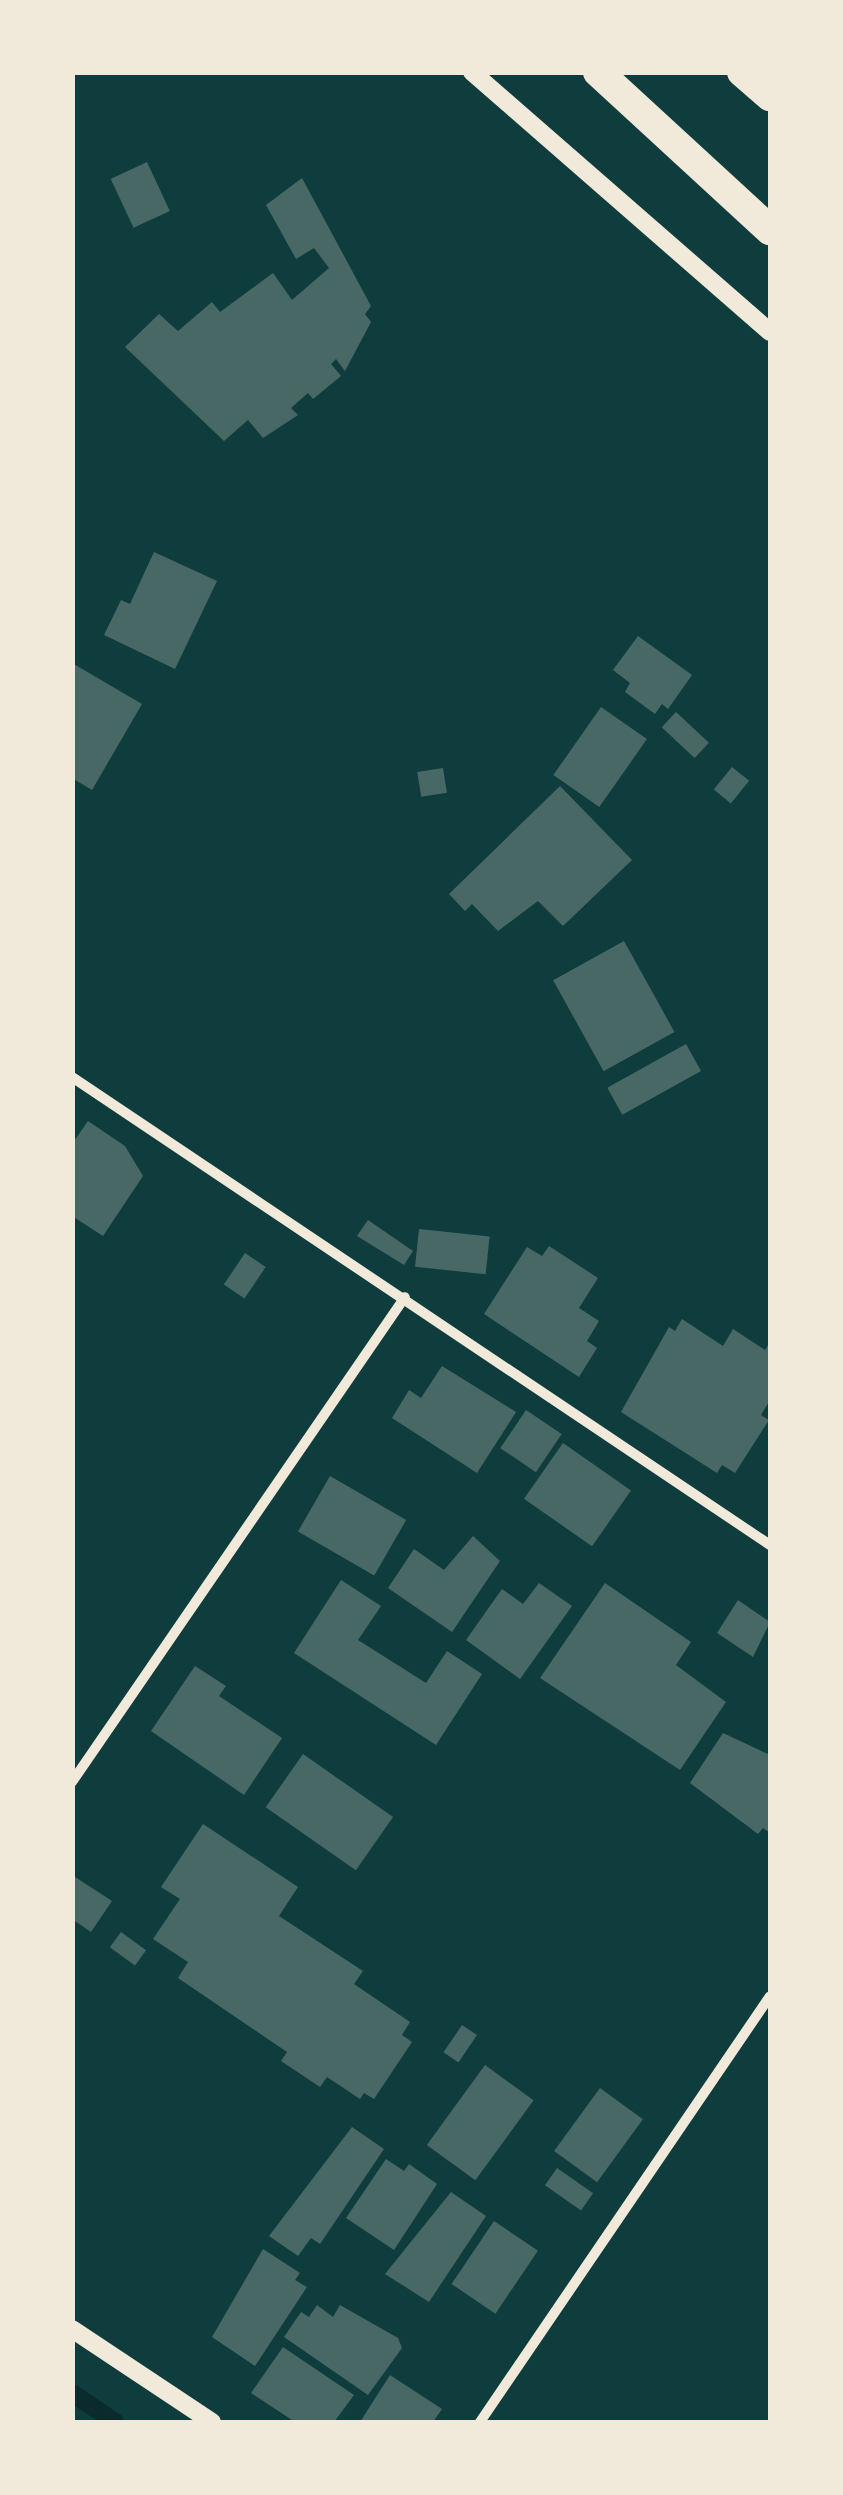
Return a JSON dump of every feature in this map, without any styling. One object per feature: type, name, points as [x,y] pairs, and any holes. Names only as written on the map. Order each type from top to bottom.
[{"type":"highway","points":[[598,72],[769,228]]},
{"type":"highway","points":[[742,72],[770,96]]},
{"type":"street","points":[[472,72],[770,332]]},
{"type":"street","points":[[72,1077],[770,1545]]},
{"type":"street","points":[[72,1782],[404,1297]]},
{"type":"street","points":[[480,2422],[770,1996]]},
{"type":"street","points":[[72,2329],[212,2422]]},
{"type":"building","points":[[147,162],[170,211],[134,228],[111,179]]},
{"type":"building","points":[[302,178],[371,306],[365,314],[371,322],[345,371],[336,359],[331,364],[341,376],[313,399],[308,393],[291,408],[298,415],[263,438],[248,420],[224,441],[125,347],[159,314],[178,331],[212,302],[220,312],[273,273],[292,300],[329,268],[314,248],[296,259],[266,205]]},
{"type":"building","points":[[154,552],[217,581],[175,669],[104,635],[121,600],[130,604]]},
{"type":"building","points":[[638,636],[692,675],[668,709],[662,704],[655,714],[625,692],[630,683],[613,670]]},
{"type":"building","points":[[72,663],[142,704],[92,790],[72,778]]},
{"type":"building","points":[[601,707],[647,739],[599,807],[553,775]]},
{"type":"building","points":[[676,712],[709,743],[695,758],[662,727]]},
{"type":"building","points":[[732,767],[749,781],[731,803],[714,790]]},
{"type":"building","points":[[443,768],[447,793],[421,797],[417,772]]},
{"type":"building","points":[[560,786],[632,860],[563,926],[538,901],[498,931],[472,904],[465,911],[449,894]]},
{"type":"building","points":[[624,941],[674,1032],[604,1071],[553,980]]},
{"type":"building","points":[[686,1044],[701,1071],[622,1115],[607,1088]]},
{"type":"building","points":[[88,1121],[125,1146],[143,1176],[103,1236],[72,1216],[72,1144]]},
{"type":"building","points":[[368,1220],[413,1251],[404,1265],[357,1236]]},
{"type":"building","points":[[419,1229],[490,1236],[486,1274],[415,1267]]},
{"type":"building","points":[[549,1246],[598,1278],[579,1308],[599,1321],[587,1341],[597,1348],[579,1377],[484,1314],[527,1247],[542,1256]]},
{"type":"building","points":[[245,1253],[266,1267],[244,1298],[224,1285]]},
{"type":"building","points":[[682,1319],[723,1346],[733,1329],[765,1350],[770,1342],[770,1400],[761,1415],[769,1420],[735,1473],[722,1465],[717,1473],[621,1412],[669,1327],[675,1331]]},
{"type":"building","points":[[442,1366],[516,1412],[477,1473],[392,1418],[409,1390],[421,1398]]},
{"type":"building","points":[[526,1410],[562,1434],[536,1472],[500,1448]]},
{"type":"building","points":[[563,1443],[631,1491],[592,1546],[524,1499]]},
{"type":"building","points":[[330,1476],[406,1520],[374,1575],[298,1531]]},
{"type":"building","points":[[473,1536],[500,1561],[452,1632],[388,1588],[414,1549],[444,1570]]},
{"type":"building","points":[[341,1580],[381,1606],[358,1640],[426,1683],[447,1651],[482,1674],[436,1745],[294,1653]]},
{"type":"building","points":[[539,1583],[572,1606],[520,1679],[466,1640],[502,1589],[523,1604]]},
{"type":"building","points":[[605,1583],[691,1642],[676,1665],[726,1702],[680,1770],[540,1678]]},
{"type":"building","points":[[738,1600],[770,1622],[753,1657],[717,1633]]},
{"type":"building","points":[[195,1666],[226,1686],[219,1696],[282,1738],[244,1795],[151,1731]]},
{"type":"building","points":[[723,1733],[770,1755],[770,1833],[763,1828],[758,1834],[690,1783]]},
{"type":"building","points":[[303,1754],[393,1817],[356,1870],[266,1807]]},
{"type":"building","points":[[203,1824],[298,1887],[279,1916],[363,1971],[354,1984],[410,2022],[402,2035],[412,2042],[374,2099],[364,2093],[360,2099],[327,2077],[320,2087],[281,2061],[287,2052],[178,1978],[188,1962],[153,1939],[180,1899],[161,1887]]},
{"type":"building","points":[[72,1875],[112,1901],[91,1932],[72,1919]]},
{"type":"building","points":[[121,1932],[146,1950],[135,1966],[110,1947]]},
{"type":"building","points":[[462,2025],[477,2035],[458,2062],[444,2052]]},
{"type":"building","points":[[485,2065],[534,2100],[475,2180],[427,2145]]},
{"type":"building","points":[[600,2088],[643,2119],[597,2182],[554,2151]]},
{"type":"building","points":[[352,2127],[384,2149],[320,2244],[311,2238],[298,2256],[269,2236]]},
{"type":"building","points":[[386,2159],[404,2171],[409,2164],[437,2184],[394,2250],[346,2218]]},
{"type":"building","points":[[557,2168],[593,2193],[581,2210],[545,2185]]},
{"type":"building","points":[[451,2192],[486,2216],[429,2302],[385,2274]]},
{"type":"building","points":[[494,2221],[538,2251],[495,2314],[452,2284]]},
{"type":"building","points":[[263,2249],[300,2273],[295,2280],[307,2287],[255,2366],[212,2337]]},
{"type":"building","points":[[317,2305],[333,2317],[340,2305],[398,2338],[402,2348],[368,2395],[284,2337],[301,2312],[309,2317]]},
{"type":"building","points":[[283,2347],[354,2395],[334,2422],[295,2422],[251,2393]]},
{"type":"building","points":[[390,2375],[442,2409],[433,2422],[360,2422]]},
{"type":"waterway","points":[[72,2393],[115,2422]]}]
